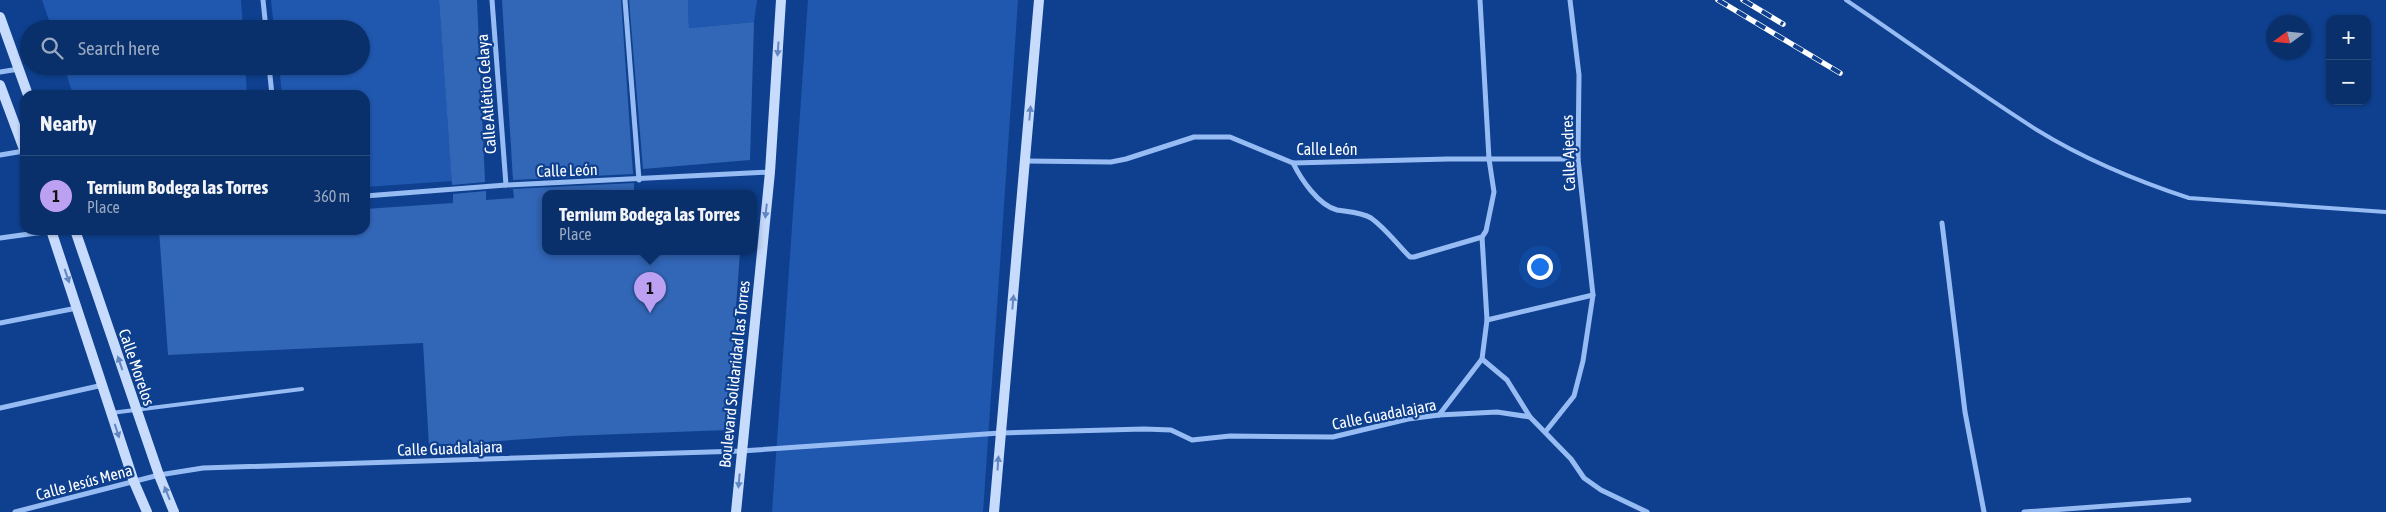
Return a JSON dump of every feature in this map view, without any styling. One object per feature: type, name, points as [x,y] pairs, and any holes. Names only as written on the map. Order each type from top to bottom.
[{"type":"main road","points":[[1034,0],[1037,24]]},
{"type":"main road","points":[[994,512],[1040,0]]},
{"type":"main road","name":"Boulevard Solidaridad las Torres","points":[[736,512],[770,172],[782,3]]},
{"type":"main road","points":[[0,17],[20,72]]},
{"type":"main road","points":[[21,75],[26,90]]},
{"type":"main road","points":[[0,85],[20,138]]},
{"type":"main road","points":[[53,235],[134,482],[147,512]]},
{"type":"main road","name":"Calle Morelos","points":[[77,235],[136,410],[174,512]]},
{"type":"street","points":[[263,0],[265,20]]},
{"type":"street","name":"Calle Atlético Celaya","points":[[492,0],[506,185]]},
{"type":"street","points":[[625,0],[639,180]]},
{"type":"street","points":[[1439,415],[1482,359],[1487,320],[1482,237],[1486,231],[1494,192],[1489,159],[1480,0]]},
{"type":"street","name":"Calle Ajedres","points":[[1546,431],[1574,396],[1583,361],[1593,295],[1578,159],[1579,75],[1573,9],[1570,0]]},
{"type":"street","points":[[0,72],[19,69]]},
{"type":"street","points":[[270,75],[271,90]]},
{"type":"street","name":"Calle León","points":[[1026,161],[1111,162],[1126,160],[1194,137],[1206,135],[1230,137],[1293,162],[1578,159]]},
{"type":"street","points":[[0,155],[20,152]]},
{"type":"street","points":[[1293,162],[1304,185],[1328,205],[1334,209],[1364,214],[1372,219],[1410,257],[1482,237]]},
{"type":"street","name":"Calle León","points":[[370,196],[506,185],[639,180],[770,172]]},
{"type":"street","points":[[1942,223],[1964,412],[1984,512]]},
{"type":"street","points":[[0,238],[20,235]]},
{"type":"street","points":[[1487,320],[1593,295]]},
{"type":"street","points":[[0,323],[77,308]]},
{"type":"street","points":[[1482,359],[1507,380],[1530,417],[1546,431],[1571,459],[1584,478],[1601,490],[1648,512]]},
{"type":"street","points":[[0,408],[103,385]]},
{"type":"street","name":"Calle Guadalajara","points":[[159,475],[230,466],[741,451],[1000,433],[1144,429],[1171,430],[1192,440],[1230,436],[1333,437],[1408,419],[1439,415],[1497,412],[1530,417]]},
{"type":"street","name":"Calle Jesús Mena","points":[[15,512],[44,509],[159,475]]},
{"type":"street","points":[[2024,512],[2188,500]]},
{"type":"lane","points":[[1846,0],[2038,131],[2089,158],[2160,188],[2189,198],[2386,212]]},
{"type":"lane","points":[[111,413],[302,389]]},
{"type":"shaded area","points":[[42,0],[241,0],[242,20],[49,20]]},
{"type":"shaded area","points":[[271,0],[439,0],[452,181],[370,187],[370,90],[281,90],[280,75],[370,75],[370,20],[273,20]]},
{"type":"shaded area","points":[[688,0],[757,0],[754,22],[689,28]]},
{"type":"shaded area","points":[[808,0],[1018,0],[983,512],[772,512]]},
{"type":"shaded area","points":[[67,75],[246,75],[247,90],[71,90]]},
{"type":"building","points":[[439,0],[477,0],[485,182],[452,185]]},
{"type":"building","points":[[502,0],[621,0],[633,174],[513,180]]},
{"type":"building","points":[[629,0],[688,0],[689,28],[754,22],[750,160],[643,169]]},
{"type":"building","points":[[634,183],[634,190],[542,190],[542,255],[740,255],[727,430],[569,436],[429,446],[423,343],[168,355],[159,235],[370,235],[370,209],[453,203],[453,194],[486,191],[486,200],[514,198],[513,189]]},
{"type":"railway","points":[[1718,0],[1840,73]]},
{"type":"railway","points":[[1743,0],[1783,24]]},
{"type":"place","name":"Ternium Bodega las Torres","points":[[650,313]]}]
